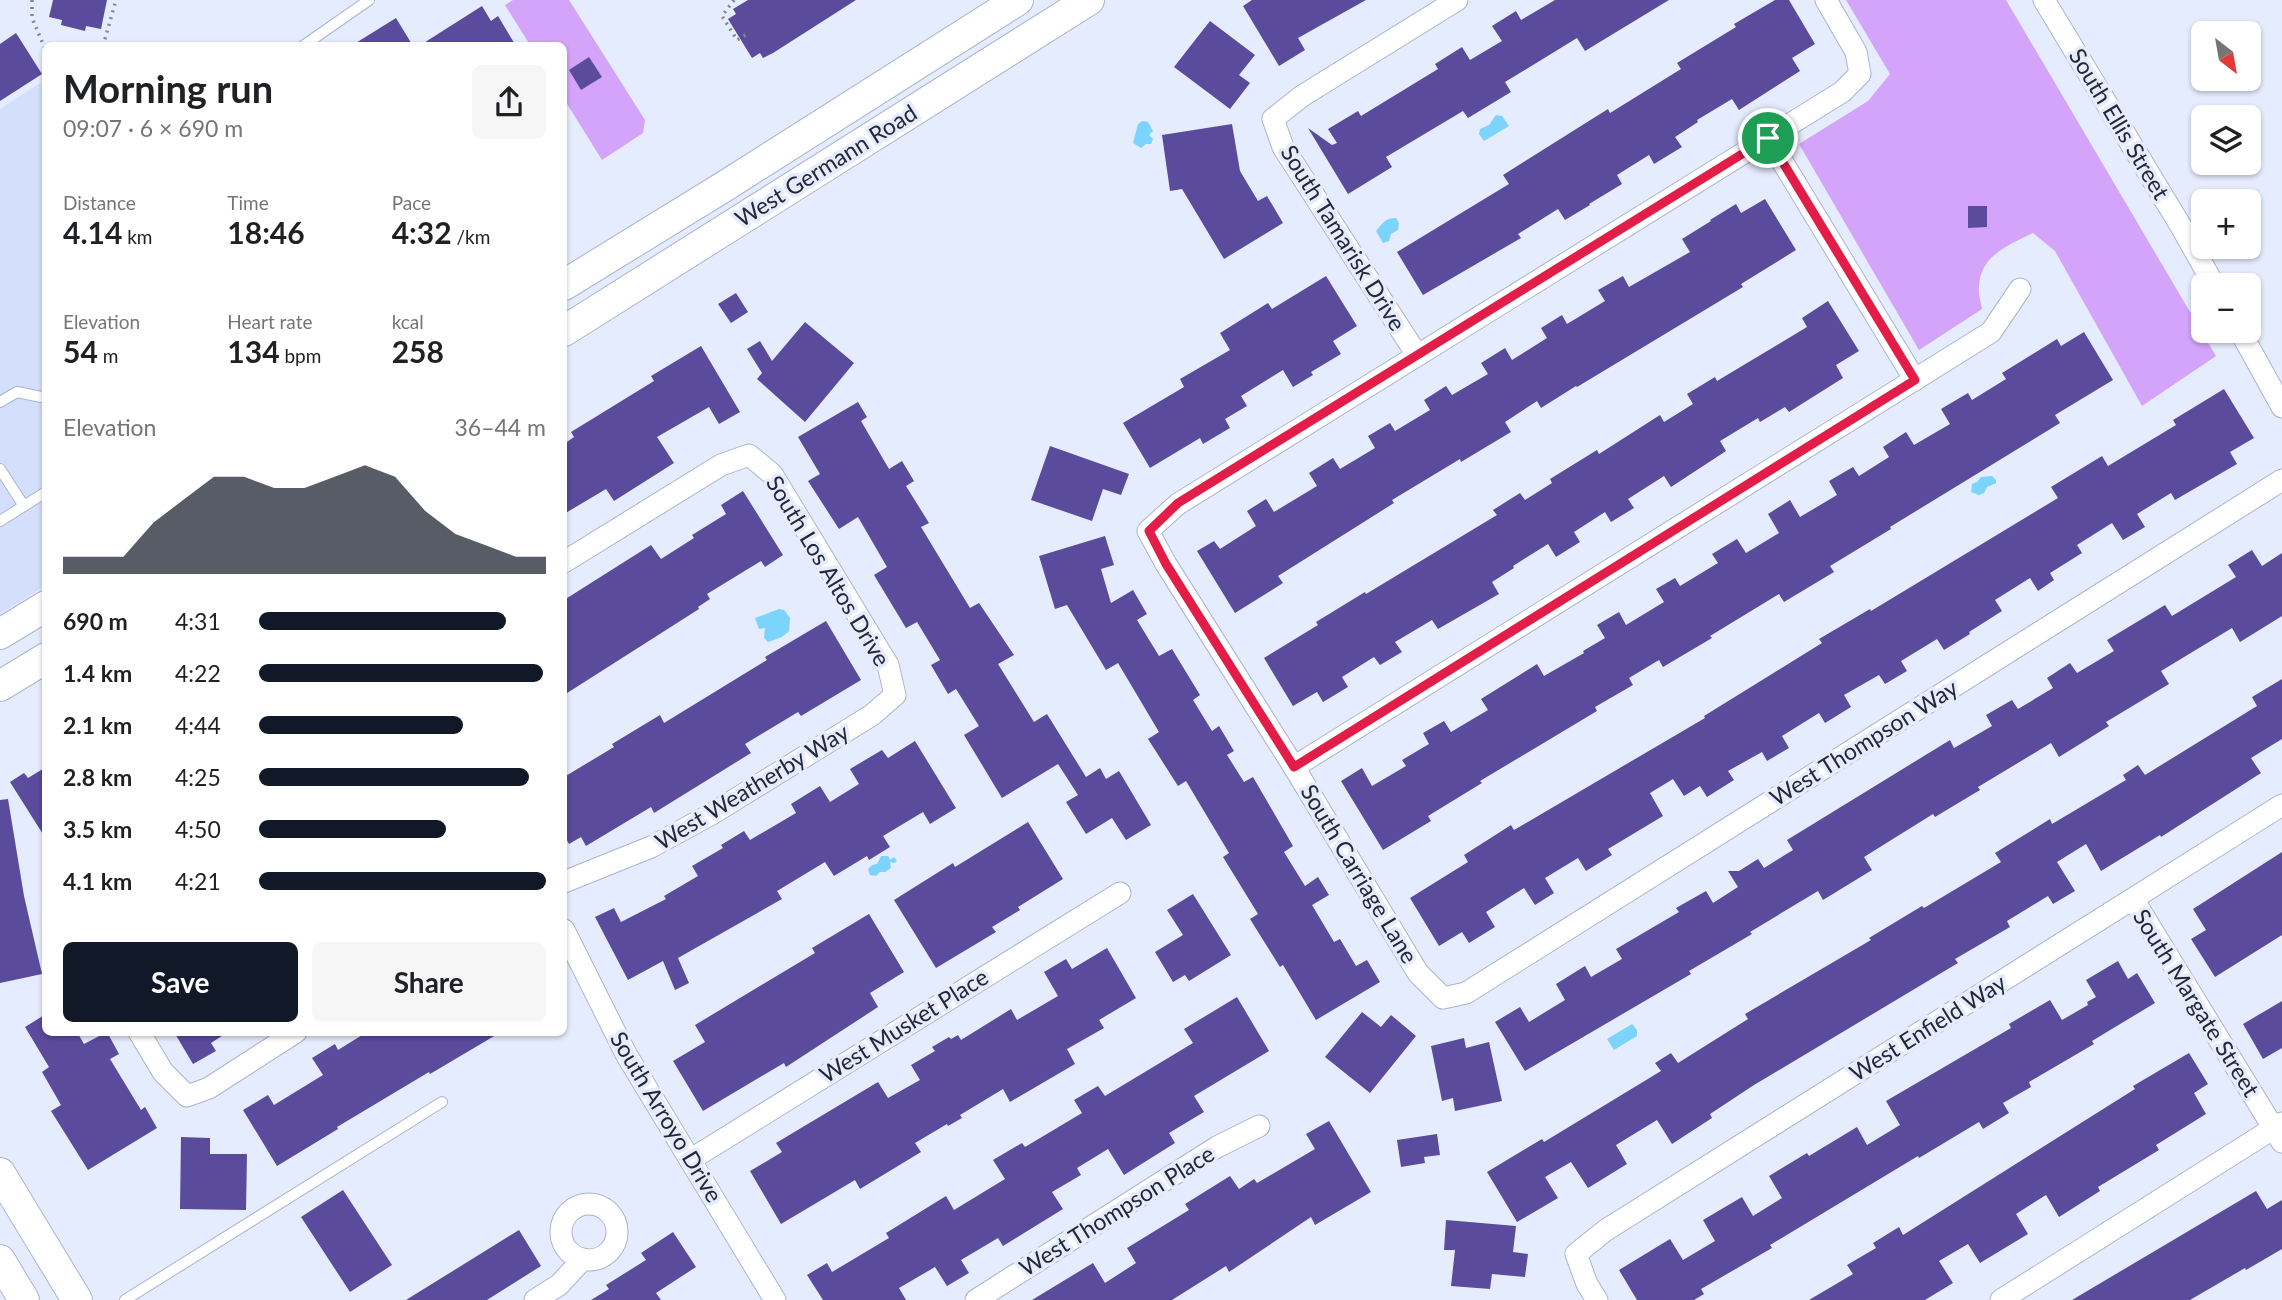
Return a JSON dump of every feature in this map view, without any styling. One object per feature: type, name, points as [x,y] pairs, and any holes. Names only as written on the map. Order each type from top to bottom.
[{"type":"main road","name":"West Germann Road","points":[[567,283],[1018,0]]},
{"type":"main road","name":"West Germann Road","points":[[567,329],[1088,0]]},
{"type":"main road","points":[[0,634],[42,608]]},
{"type":"main road","points":[[0,686],[42,660]]},
{"type":"main road","points":[[0,1173],[77,1300]]},
{"type":"main road","points":[[0,1260],[24,1300]]},
{"type":"street","name":"South Tamarisk Drive","points":[[1417,355],[1283,147],[1273,119],[1302,96],[1457,0]]},
{"type":"street","points":[[1417,355],[1842,92],[1860,74],[1856,52],[1826,0]]},
{"type":"street","name":"South Ellis Street","points":[[2045,0],[2207,273]]},
{"type":"street","points":[[1768,138],[1915,380]]},
{"type":"street","points":[[1294,767],[1991,332],[2020,289]]},
{"type":"street","points":[[2246,343],[2282,407]]},
{"type":"street","name":"South Carriage Lane","points":[[1417,355],[1178,503],[1149,531],[1166,564],[1419,973],[1443,998]]},
{"type":"street","name":"South Los Altos Drive","points":[[567,560],[721,465],[749,455],[772,474],[874,641],[888,665],[895,695]]},
{"type":"street","name":"West Thompson Way","points":[[1443,998],[1466,993],[2282,480]]},
{"type":"street","name":"West Weatherby Way","points":[[567,881],[651,847],[710,815],[872,715],[895,695]]},
{"type":"street","name":"West Enfield Way","points":[[1597,1300],[1587,1284],[1576,1254],[1606,1230],[2282,805]]},
{"type":"street","name":"West Musket Place","points":[[690,1160],[1119,893]]},
{"type":"street","name":"South Margate Street","points":[[2133,899],[2279,1131]]},
{"type":"street","name":"South Arroyo Drive","points":[[567,936],[626,1054],[775,1300]]},
{"type":"street","points":[[141,1036],[163,1072],[187,1096],[209,1087],[290,1036]]},
{"type":"street","name":"West Thompson Place","points":[[976,1300],[1217,1147],[1259,1126]]},
{"type":"street","points":[[2001,1300],[2279,1131]]},
{"type":"street","points":[[536,1300],[559,1285],[583,1259]]},
{"type":"lane","points":[[309,42],[369,0]]},
{"type":"lane","points":[[0,402],[17,392],[42,397]]},
{"type":"lane","points":[[0,469],[24,506]]},
{"type":"lane","points":[[0,522],[42,495]]},
{"type":"lane","points":[[125,1300],[442,1102]]},
{"type":"path","points":[[25,0],[32,1],[32,18],[42,42]]},
{"type":"path","points":[[104,42],[117,0]]},
{"type":"path","points":[[734,0],[722,16],[737,40],[749,33]]},
{"type":"shaded area","points":[[513,0],[569,0],[645,120],[643,133],[602,160],[567,104],[567,42],[528,42],[505,5]]},
{"type":"shaded area","points":[[1846,0],[2006,0],[2191,314],[2191,343],[2208,343],[2216,356],[2142,406],[2055,251],[2033,233],[1997,252],[1984,267],[1979,290],[1982,309],[1919,350],[1799,144],[1868,101],[1890,74]]},
{"type":"shaded area","points":[[42,82],[42,588],[0,614],[0,109]]},
{"type":"water","points":[[1496,115],[1502,116],[1509,126],[1484,141],[1479,134],[1480,129],[1489,125]]},
{"type":"water","points":[[1142,121],[1148,122],[1153,131],[1149,135],[1153,139],[1151,144],[1141,148],[1133,143],[1138,124]]},
{"type":"water","points":[[1396,218],[1399,223],[1398,230],[1391,234],[1389,241],[1383,243],[1376,231],[1386,220]]},
{"type":"water","points":[[1992,476],[1996,483],[1987,487],[1984,493],[1979,495],[1971,492],[1972,484],[1981,477]]},
{"type":"water","points":[[779,609],[784,610],[790,618],[789,631],[768,642],[764,638],[765,628],[759,629],[755,618]]},
{"type":"water","points":[[881,856],[888,856],[890,860],[894,857],[897,861],[890,862],[891,868],[885,872],[876,876],[870,875],[868,869],[877,864]]},
{"type":"water","points":[[1632,1024],[1637,1030],[1637,1036],[1614,1050],[1607,1039]]},
{"type":"building","points":[[53,0],[107,0],[101,29],[86,26],[85,31],[61,25],[62,20],[49,17]]},
{"type":"building","points":[[748,0],[856,0],[773,53],[763,58],[760,53],[752,58],[728,19],[736,14],[733,9]]},
{"type":"building","points":[[1252,0],[1366,0],[1298,38],[1305,50],[1279,66],[1243,6]]},
{"type":"building","points":[[1555,0],[1669,0],[1585,51],[1577,38],[1505,82],[1511,92],[1468,118],[1463,111],[1386,157],[1392,167],[1348,194],[1308,128],[1332,145],[1337,143],[1328,129],[1358,111],[1361,116],[1438,69],[1435,64],[1462,47],[1470,60],[1502,41],[1492,26],[1516,11],[1521,20]]},
{"type":"building","points":[[1775,0],[1789,0],[1815,44],[1792,58],[1800,71],[1739,110],[1732,99],[1675,137],[1682,147],[1654,164],[1649,155],[1617,175],[1622,184],[1590,205],[1565,220],[1558,209],[1518,234],[1521,238],[1423,295],[1397,252],[1509,184],[1503,175],[1608,109],[1610,113],[1681,69],[1677,63]]},
{"type":"building","points":[[482,6],[491,21],[498,16],[514,42],[425,42]]},
{"type":"building","points":[[396,18],[411,42],[357,42]]},
{"type":"building","points":[[1210,21],[1255,55],[1239,75],[1250,83],[1230,109],[1174,67]]},
{"type":"building","points":[[16,33],[42,74],[0,101],[0,44]]},
{"type":"building","points":[[589,57],[602,77],[581,90],[569,70]]},
{"type":"building","points":[[1232,124],[1240,171],[1258,201],[1267,196],[1283,223],[1224,259],[1182,189],[1170,191],[1162,135]]},
{"type":"building","points":[[1765,199],[1796,250],[1741,284],[1743,287],[1541,408],[1537,401],[1505,422],[1511,432],[1392,500],[1394,503],[1278,576],[1283,583],[1235,613],[1197,551],[1214,541],[1220,549],[1256,526],[1247,511],[1266,499],[1274,512],[1317,486],[1309,473],[1333,458],[1340,469],[1375,448],[1368,436],[1390,423],[1395,431],[1430,410],[1424,400],[1446,386],[1452,395],[1488,374],[1481,363],[1505,348],[1512,360],[1547,338],[1541,328],[1562,315],[1567,324],[1605,301],[1598,290],[1623,276],[1629,287],[1690,252],[1682,239],[1710,220],[1736,204],[1741,213]]},
{"type":"building","points":[[1968,206],[1987,206],[1987,227],[1968,228]]},
{"type":"building","points":[[1326,276],[1357,326],[1333,341],[1341,354],[1311,372],[1313,375],[1293,387],[1283,370],[1241,396],[1247,406],[1225,419],[1230,428],[1203,444],[1200,438],[1150,468],[1123,423],[1184,387],[1180,379],[1230,350],[1220,333],[1268,303],[1272,309]]},
{"type":"building","points":[[736,293],[748,312],[731,323],[718,304]]},
{"type":"building","points":[[1828,301],[1859,351],[1836,365],[1843,378],[1789,412],[1785,407],[1760,422],[1758,418],[1720,441],[1726,451],[1671,487],[1664,476],[1628,499],[1634,508],[1611,522],[1605,512],[1574,532],[1580,542],[1556,557],[1548,544],[1492,582],[1499,594],[1438,629],[1432,620],[1395,642],[1402,652],[1380,665],[1374,657],[1342,677],[1348,687],[1323,702],[1317,692],[1293,706],[1264,658],[1318,625],[1316,622],[1497,515],[1493,510],[1520,493],[1525,500],[1552,483],[1550,479],[1597,450],[1599,454],[1660,415],[1664,422],[1693,404],[1687,394],[1715,377],[1717,381],[1807,327],[1802,318]]},
{"type":"building","points":[[805,322],[854,363],[805,422],[757,379],[762,373],[747,349],[760,341],[772,361]]},
{"type":"building","points":[[2084,332],[2113,380],[2055,415],[2060,423],[1890,527],[1891,529],[1830,566],[1834,572],[1784,602],[1779,594],[1663,667],[1659,660],[1629,678],[1633,685],[1595,707],[1597,711],[1480,781],[1482,783],[1428,816],[1431,821],[1383,850],[1341,781],[1362,768],[1372,786],[1406,766],[1402,760],[1429,744],[1423,733],[1444,721],[1451,732],[1488,710],[1481,699],[1537,664],[1544,676],[1584,653],[1583,651],[1605,638],[1597,625],[1619,612],[1626,625],[1664,602],[1656,589],[1675,578],[1680,586],[1718,563],[1712,554],[1737,539],[1746,553],[1779,533],[1768,514],[1790,500],[1800,517],[1837,495],[1829,481],[1853,467],[1859,476],[1889,457],[1883,447],[1906,432],[1914,445],[1950,424],[1941,409],[1968,393],[1972,400],[2006,379],[2002,373],[2057,339],[2061,346]]},
{"type":"building","points":[[701,346],[740,412],[719,424],[709,407],[657,437],[674,463],[614,501],[606,489],[567,512],[567,442],[574,437],[571,432],[654,381],[651,376]]},
{"type":"building","points":[[2224,389],[2254,438],[2230,452],[2237,464],[2175,500],[2171,493],[2137,514],[2145,527],[2123,540],[2112,523],[2077,545],[2082,553],[2050,573],[2054,580],[2038,591],[2030,578],[1995,600],[2002,611],[1969,632],[1970,634],[1944,650],[1937,639],[1901,661],[1907,671],[1885,684],[1879,675],[1844,695],[1851,707],[1825,723],[1819,713],[1782,736],[1789,748],[1767,761],[1762,752],[1728,771],[1734,780],[1707,797],[1700,786],[1684,796],[1673,779],[1650,793],[1663,816],[1608,849],[1612,855],[1586,871],[1578,858],[1545,878],[1554,893],[1535,905],[1524,888],[1486,912],[1495,927],[1469,943],[1462,932],[1439,946],[1410,898],[1468,862],[1464,855],[1511,825],[1514,830],[1705,718],[1704,716],[1822,643],[1819,639],[1870,609],[1871,611],[2058,498],[2051,487],[2102,456],[2108,466],[2176,425],[2173,420]]},
{"type":"building","points":[[858,402],[867,417],[861,421],[889,469],[902,461],[914,481],[906,486],[929,523],[921,527],[970,608],[979,603],[1014,655],[998,664],[1034,722],[1047,714],[1086,777],[1100,768],[1106,779],[1119,771],[1151,825],[1126,840],[1112,818],[1086,834],[1066,802],[1078,795],[1058,764],[1002,798],[964,735],[979,726],[956,689],[948,694],[931,665],[940,660],[917,622],[906,628],[874,575],[887,567],[858,517],[839,529],[808,481],[820,474],[798,437]]},
{"type":"building","points":[[1050,446],[1129,474],[1121,495],[1103,489],[1092,521],[1031,500]]},
{"type":"building","points":[[743,491],[783,555],[765,567],[761,561],[707,594],[710,599],[698,607],[699,609],[567,693],[567,598],[651,545],[661,559],[726,514],[721,505]]},
{"type":"building","points":[[1105,536],[1114,565],[1101,569],[1111,603],[1133,590],[1147,614],[1137,620],[1159,656],[1172,649],[1200,695],[1193,700],[1212,731],[1219,726],[1234,751],[1227,755],[1244,782],[1253,777],[1293,846],[1284,852],[1305,886],[1318,877],[1329,895],[1312,905],[1334,942],[1340,939],[1356,966],[1367,960],[1380,982],[1316,1020],[1283,965],[1280,967],[1250,919],[1258,914],[1223,857],[1229,853],[1186,781],[1178,786],[1148,739],[1159,732],[1118,663],[1106,670],[1067,605],[1055,609],[1039,556]]},
{"type":"building","points":[[2252,550],[2262,566],[2282,553],[2282,616],[2240,642],[2232,628],[2161,671],[2169,684],[2106,722],[2109,726],[2059,757],[2051,743],[1978,787],[1980,790],[1935,817],[1933,814],[1864,857],[1872,870],[1823,900],[1818,891],[1689,971],[1691,974],[1525,1071],[1495,1022],[1520,1007],[1529,1022],[1565,1000],[1556,984],[1585,966],[1591,977],[1622,959],[1616,949],[1679,912],[1676,908],[1706,891],[1713,903],[1738,887],[1728,871],[1739,871],[1758,859],[1764,868],[1793,850],[1787,840],[1950,740],[1954,748],[1992,726],[1986,715],[2012,700],[2018,709],[2053,688],[2047,678],[2070,663],[2077,673],[2114,651],[2107,640],[2165,605],[2172,616],[2236,577],[2228,565]]},
{"type":"building","points":[[826,621],[861,680],[801,716],[798,712],[745,744],[751,753],[654,813],[651,807],[586,846],[581,837],[569,844],[567,775],[660,715],[664,723],[767,660],[765,657]]},
{"type":"building","points":[[2282,679],[2282,739],[2251,758],[2261,773],[2161,837],[2160,835],[2101,871],[2086,844],[2057,862],[2075,891],[2053,904],[2048,896],[2007,921],[2010,927],[1955,959],[1958,963],[1754,1085],[1710,1114],[1712,1118],[1672,1144],[1657,1120],[1616,1145],[1627,1164],[1588,1188],[1571,1162],[1545,1177],[1558,1198],[1517,1222],[1487,1172],[1542,1139],[1544,1142],[1661,1071],[1655,1063],[1671,1053],[1678,1063],[1748,1019],[1745,1014],[1871,940],[1869,938],[1922,906],[1924,908],[2001,862],[1995,853],[2050,819],[2052,824],[2126,780],[2123,775],[2138,765],[2145,775],[2257,706],[2252,697]]},
{"type":"building","points":[[915,741],[956,808],[930,824],[923,812],[883,836],[890,847],[869,860],[867,856],[834,876],[825,862],[777,891],[782,899],[678,958],[689,983],[675,990],[663,961],[628,980],[595,917],[614,908],[621,922],[666,899],[664,896],[698,876],[692,866],[723,848],[721,845],[744,831],[750,840],[796,813],[791,804],[820,786],[830,802],[859,784],[850,769],[882,750],[888,758]]},
{"type":"building","points":[[42,769],[42,833],[10,782],[24,773],[28,778]]},
{"type":"building","points":[[8,799],[24,896],[42,974],[0,983],[0,800]]},
{"type":"building","points":[[1028,822],[1063,879],[992,927],[996,932],[936,968],[894,900],[953,863],[955,867]]},
{"type":"building","points":[[2282,852],[2282,935],[2215,977],[2191,939],[2206,930],[2193,909]]},
{"type":"building","points":[[1193,894],[1231,955],[1189,981],[1185,975],[1173,982],[1155,952],[1183,935],[1167,910]]},
{"type":"building","points":[[869,914],[904,972],[870,993],[878,1007],[786,1067],[784,1063],[703,1111],[673,1061],[705,1042],[695,1025],[815,953],[812,948]]},
{"type":"building","points":[[1107,948],[1136,998],[1099,1020],[1104,1028],[1067,1049],[1075,1064],[1010,1102],[1003,1089],[960,1115],[962,1118],[915,1143],[921,1152],[860,1189],[855,1180],[781,1224],[750,1171],[782,1152],[776,1143],[878,1082],[888,1098],[920,1080],[911,1065],[935,1051],[932,1047],[949,1037],[951,1039],[958,1035],[961,1040],[1011,1009],[1017,1020],[1058,996],[1044,972],[1066,959],[1072,969]]},
{"type":"building","points":[[2118,961],[2128,979],[2137,973],[2155,1003],[2092,1041],[2094,1044],[2029,1082],[2031,1087],[2003,1103],[2009,1113],[1983,1129],[1979,1122],[1919,1158],[1918,1156],[1770,1245],[1772,1248],[1701,1289],[1704,1294],[1694,1300],[1637,1300],[1619,1270],[1670,1239],[1683,1260],[1715,1241],[1703,1220],[1742,1197],[1753,1216],[1782,1198],[1769,1176],[1857,1127],[1867,1145],[1900,1125],[1886,1101],[2011,1028],[2009,1024],[2050,1000],[2062,1020],[2088,1005],[2087,1002],[2096,997],[2086,980]]},
{"type":"building","points":[[1237,997],[1269,1051],[1194,1096],[1204,1112],[1169,1133],[1175,1143],[1124,1175],[1108,1149],[1077,1168],[1081,1175],[1052,1192],[1063,1209],[1003,1246],[998,1238],[961,1260],[969,1273],[947,1286],[935,1267],[899,1288],[906,1300],[823,1300],[807,1275],[827,1263],[832,1272],[889,1238],[886,1233],[946,1196],[954,1210],[1005,1179],[993,1160],[1022,1143],[1025,1147],[1082,1113],[1074,1100],[1098,1086],[1105,1096],[1193,1043],[1184,1029]]},
{"type":"building","points":[[2282,1001],[2282,1048],[2263,1059],[2243,1024]]},
{"type":"building","points":[[1362,1012],[1381,1027],[1391,1015],[1416,1036],[1370,1093],[1325,1057]]},
{"type":"building","points":[[42,1016],[42,1036],[79,1036],[84,1044],[99,1036],[109,1036],[119,1054],[110,1059],[141,1110],[145,1107],[157,1128],[88,1170],[51,1111],[61,1105],[42,1072],[49,1067],[25,1027]]},
{"type":"building","points":[[176,1036],[222,1036],[211,1043],[216,1051],[193,1064]]},
{"type":"building","points":[[361,1036],[494,1036],[337,1127],[338,1129],[277,1166],[243,1110],[268,1095],[274,1105],[323,1075],[312,1058],[335,1044],[338,1050]]},
{"type":"building","points":[[1464,1038],[1466,1048],[1489,1042],[1502,1101],[1455,1111],[1453,1098],[1442,1101],[1431,1046]]},
{"type":"building","points":[[2189,1053],[2208,1084],[2194,1093],[2206,1114],[2156,1145],[2159,1150],[2098,1187],[2100,1191],[2059,1217],[2046,1195],[2016,1214],[2028,1234],[1980,1263],[1968,1244],[1939,1261],[1953,1283],[1925,1300],[1809,1300],[1853,1274],[1847,1265],[1876,1248],[1873,1243],[1899,1227],[1903,1235],[2135,1089],[2133,1086]]},
{"type":"building","points":[[1329,1121],[1371,1192],[1315,1225],[1311,1217],[1229,1272],[1226,1266],[1172,1300],[1032,1300],[1093,1263],[1105,1283],[1136,1263],[1127,1248],[1189,1210],[1185,1204],[1230,1176],[1239,1189],[1254,1179],[1257,1183],[1315,1149],[1306,1134]]},
{"type":"building","points":[[1437,1134],[1440,1155],[1424,1157],[1425,1163],[1401,1167],[1397,1140]]},
{"type":"building","points":[[181,1137],[210,1138],[210,1154],[247,1154],[246,1210],[180,1209]]},
{"type":"building","points":[[343,1190],[392,1265],[350,1292],[301,1217]]},
{"type":"building","points":[[2256,1191],[2267,1209],[2282,1200],[2282,1249],[2190,1300],[2072,1300]]},
{"type":"building","points":[[1446,1220],[1516,1226],[1513,1252],[1528,1254],[1525,1277],[1492,1274],[1490,1289],[1451,1286],[1455,1250],[1444,1250]]},
{"type":"building","points":[[519,1230],[541,1266],[487,1300],[406,1300]]},
{"type":"building","points":[[673,1232],[696,1267],[656,1293],[661,1300],[591,1300],[609,1289],[606,1285],[646,1260],[641,1253]]},
{"type":"route","points":[[1768,138],[1915,380],[1294,767],[1166,564],[1149,531],[1178,503],[1768,138]]}]
